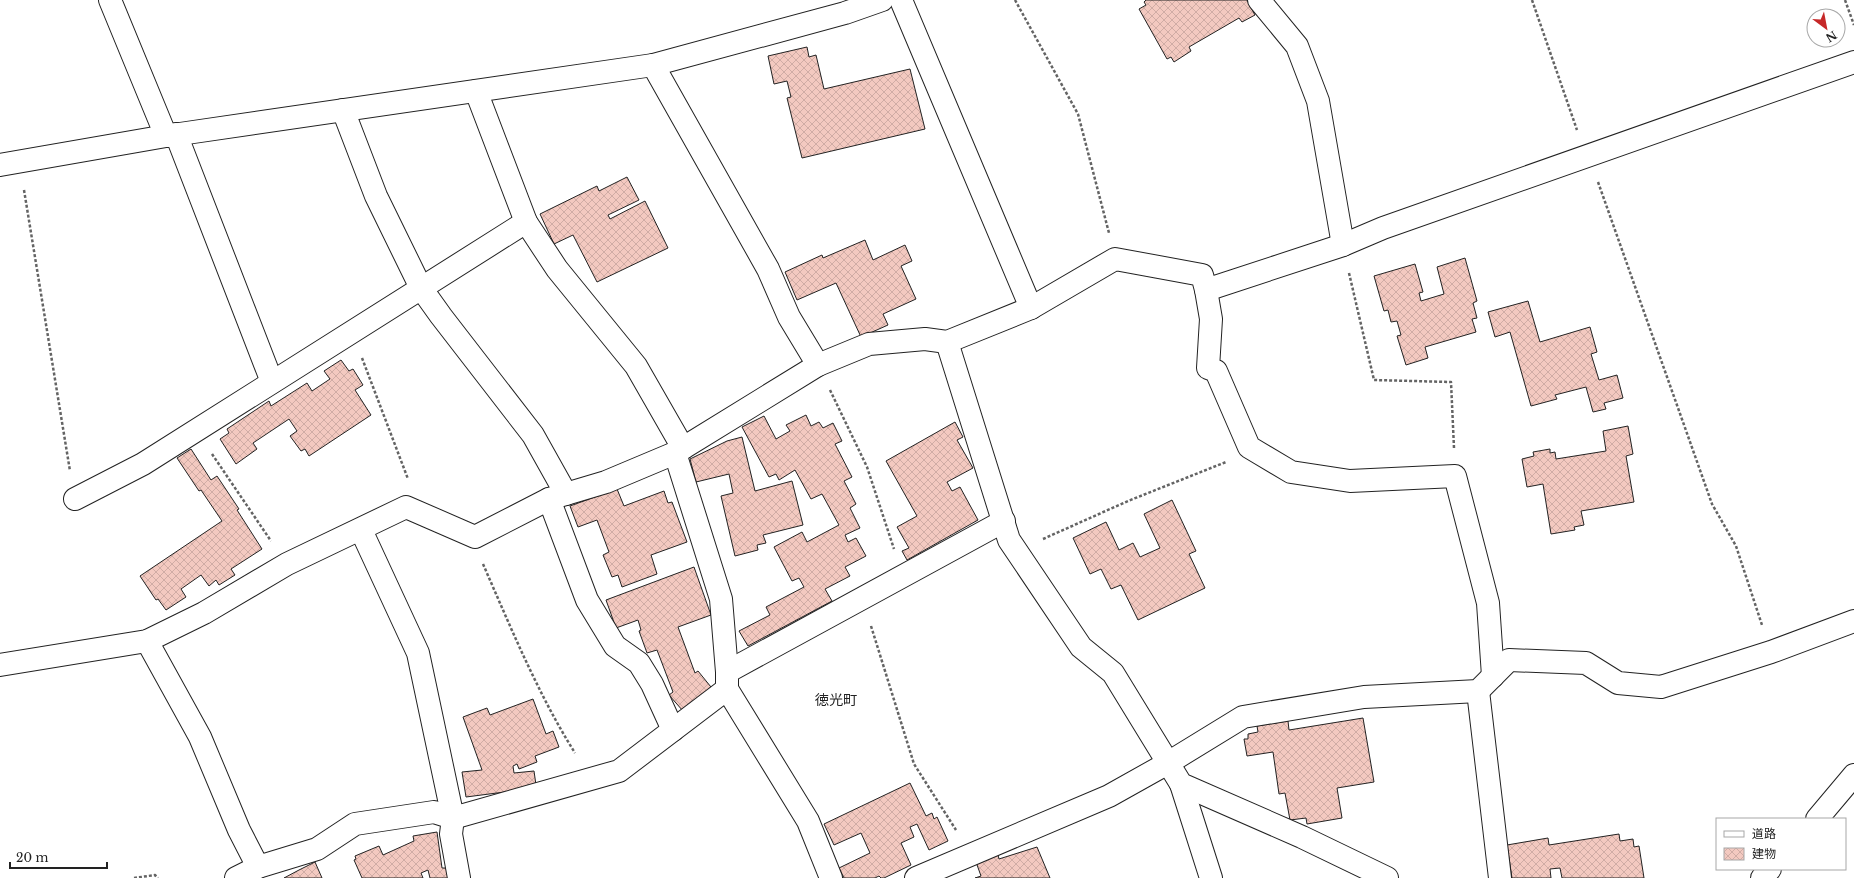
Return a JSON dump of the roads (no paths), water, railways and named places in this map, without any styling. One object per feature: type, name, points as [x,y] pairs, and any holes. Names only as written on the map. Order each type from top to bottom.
[{"type":"street","points":[[110,0],[171,135],[272,382]]},
{"type":"street","points":[[10,164],[171,135],[653,65],[845,13],[882,0]]},
{"type":"street","points":[[901,0],[1031,308]]},
{"type":"street","points":[[1259,0],[1297,46],[1318,101],[1343,245]]},
{"type":"street","points":[[1206,290],[1343,245],[1383,228],[1854,62]]},
{"type":"street","points":[[653,65],[768,269],[789,316],[818,365]]},
{"type":"street","points":[[476,91],[526,222],[557,269],[636,366],[679,450],[721,599],[727,680],[808,821],[831,878]]},
{"type":"street","points":[[343,110],[376,196],[421,288],[533,435],[557,497],[587,600],[615,646],[639,663],[652,684],[673,730]]},
{"type":"street","points":[[75,499],[143,464],[526,222]]},
{"type":"street","points":[[0,665],[147,642],[204,613],[287,564],[361,530],[406,507],[475,537],[557,497],[606,482],[679,450],[818,365],[869,344],[925,339],[946,342],[1031,308],[1115,259],[1202,275],[1211,319],[1208,368],[1216,371],[1249,448],[1291,472],[1350,481],[1455,476],[1488,603],[1493,676]]},
{"type":"street","points":[[946,342],[1009,540],[1081,647],[1113,673],[1181,784],[1211,878]]},
{"type":"street","points":[[236,878],[258,867],[317,849],[355,824],[434,812],[452,818],[619,771],[673,730],[727,680],[863,598],[1004,521]]},
{"type":"street","points":[[361,530],[418,654],[452,818],[451,834],[459,878]]},
{"type":"street","points":[[916,878],[1109,796],[1168,763],[1243,717],[1364,697],[1478,691],[1509,660],[1586,663],[1618,683],[1661,687],[1771,652],[1854,621]]},
{"type":"street","points":[[147,642],[200,737],[239,830],[258,867]]},
{"type":"street","points":[[1478,691],[1500,878]]},
{"type":"street","points":[[1818,818],[1854,775]]},
{"type":"street","points":[[1181,784],[1302,837],[1387,878]]},
{"type":"street","points":[[1762,878],[1769,870]]},
{"type":"district","name":"徳光町","points":[[836,700]]}]
